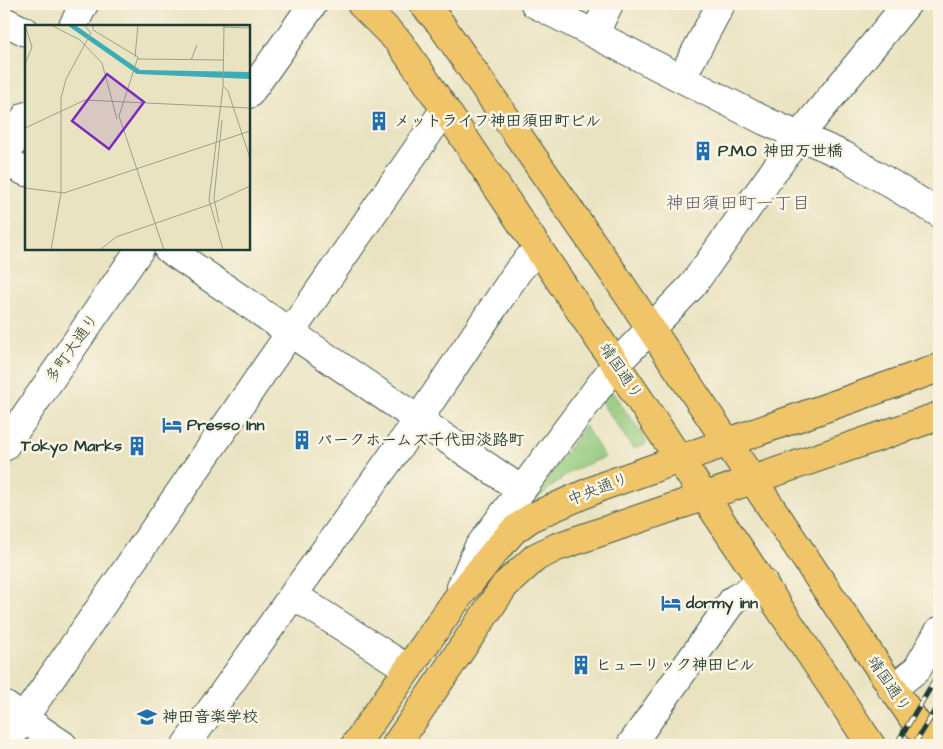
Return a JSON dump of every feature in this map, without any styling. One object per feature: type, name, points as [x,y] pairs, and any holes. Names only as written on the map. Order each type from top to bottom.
[{"type":"main road","name":"靖国通り","points":[[361,4],[399,42],[871,745]]},
{"type":"main road","name":"靖国通り","points":[[423,4],[440,24],[650,328],[930,745]]},
{"type":"main road","name":"中央通り","points":[[355,745],[456,600],[514,530],[532,517],[581,494],[939,368]]},
{"type":"main road","points":[[396,745],[505,585],[530,561],[557,547],[939,416]]},
{"type":"street","points":[[74,25],[84,4]]},
{"type":"street","points":[[250,93],[313,4]]},
{"type":"street","points":[[535,4],[765,121],[845,156],[939,212]]},
{"type":"street","points":[[595,33],[609,4]]},
{"type":"street","points":[[689,64],[721,4]]},
{"type":"street","points":[[456,600],[478,548],[520,489],[616,364],[692,286],[799,136],[903,5]]},
{"type":"street","points":[[4,21],[25,32]]},
{"type":"street","points":[[5,745],[13,712],[291,332],[445,109]]},
{"type":"street","points":[[25,118],[4,160],[25,171]]},
{"type":"street","points":[[186,745],[418,420],[518,271],[538,248]]},
{"type":"street","name":"多町大通り","points":[[4,446],[139,250]]},
{"type":"street","points":[[169,250],[520,489]]},
{"type":"street","points":[[631,745],[733,600],[763,582]]},
{"type":"street","points":[[294,595],[408,669]]},
{"type":"street","points":[[892,689],[917,668],[939,631]]},
{"type":"street","points":[[13,712],[63,745]]},
{"type":"green space","points":[[612,392],[646,440],[645,445],[633,448],[601,402],[608,393]]},
{"type":"green space","points":[[585,426],[605,457],[571,471],[529,505],[522,503],[542,486]]},
{"type":"railway","points":[[896,745],[939,673]]},
{"type":"railway","points":[[914,745],[939,704]]},
{"type":"place","name":"メットライフ神田須田町ビル","points":[[379,121]]},
{"type":"place","name":"P.M.O 神田万世橋","points":[[703,151]]},
{"type":"place","name":"Presso Inn","points":[[172,425]]},
{"type":"place","name":"パークホームズ千代田淡路町","points":[[302,440]]},
{"type":"place","name":"Tokyo Marks","points":[[137,446]]},
{"type":"place","name":"dormy inn","points":[[671,603]]},
{"type":"place","name":"ヒューリック神田ビル","points":[[581,665]]},
{"type":"place","name":"神田音楽学校","points":[[147,717]]},
{"type":"district","name":"神田須田町一丁目","points":[[738,203]]}]
